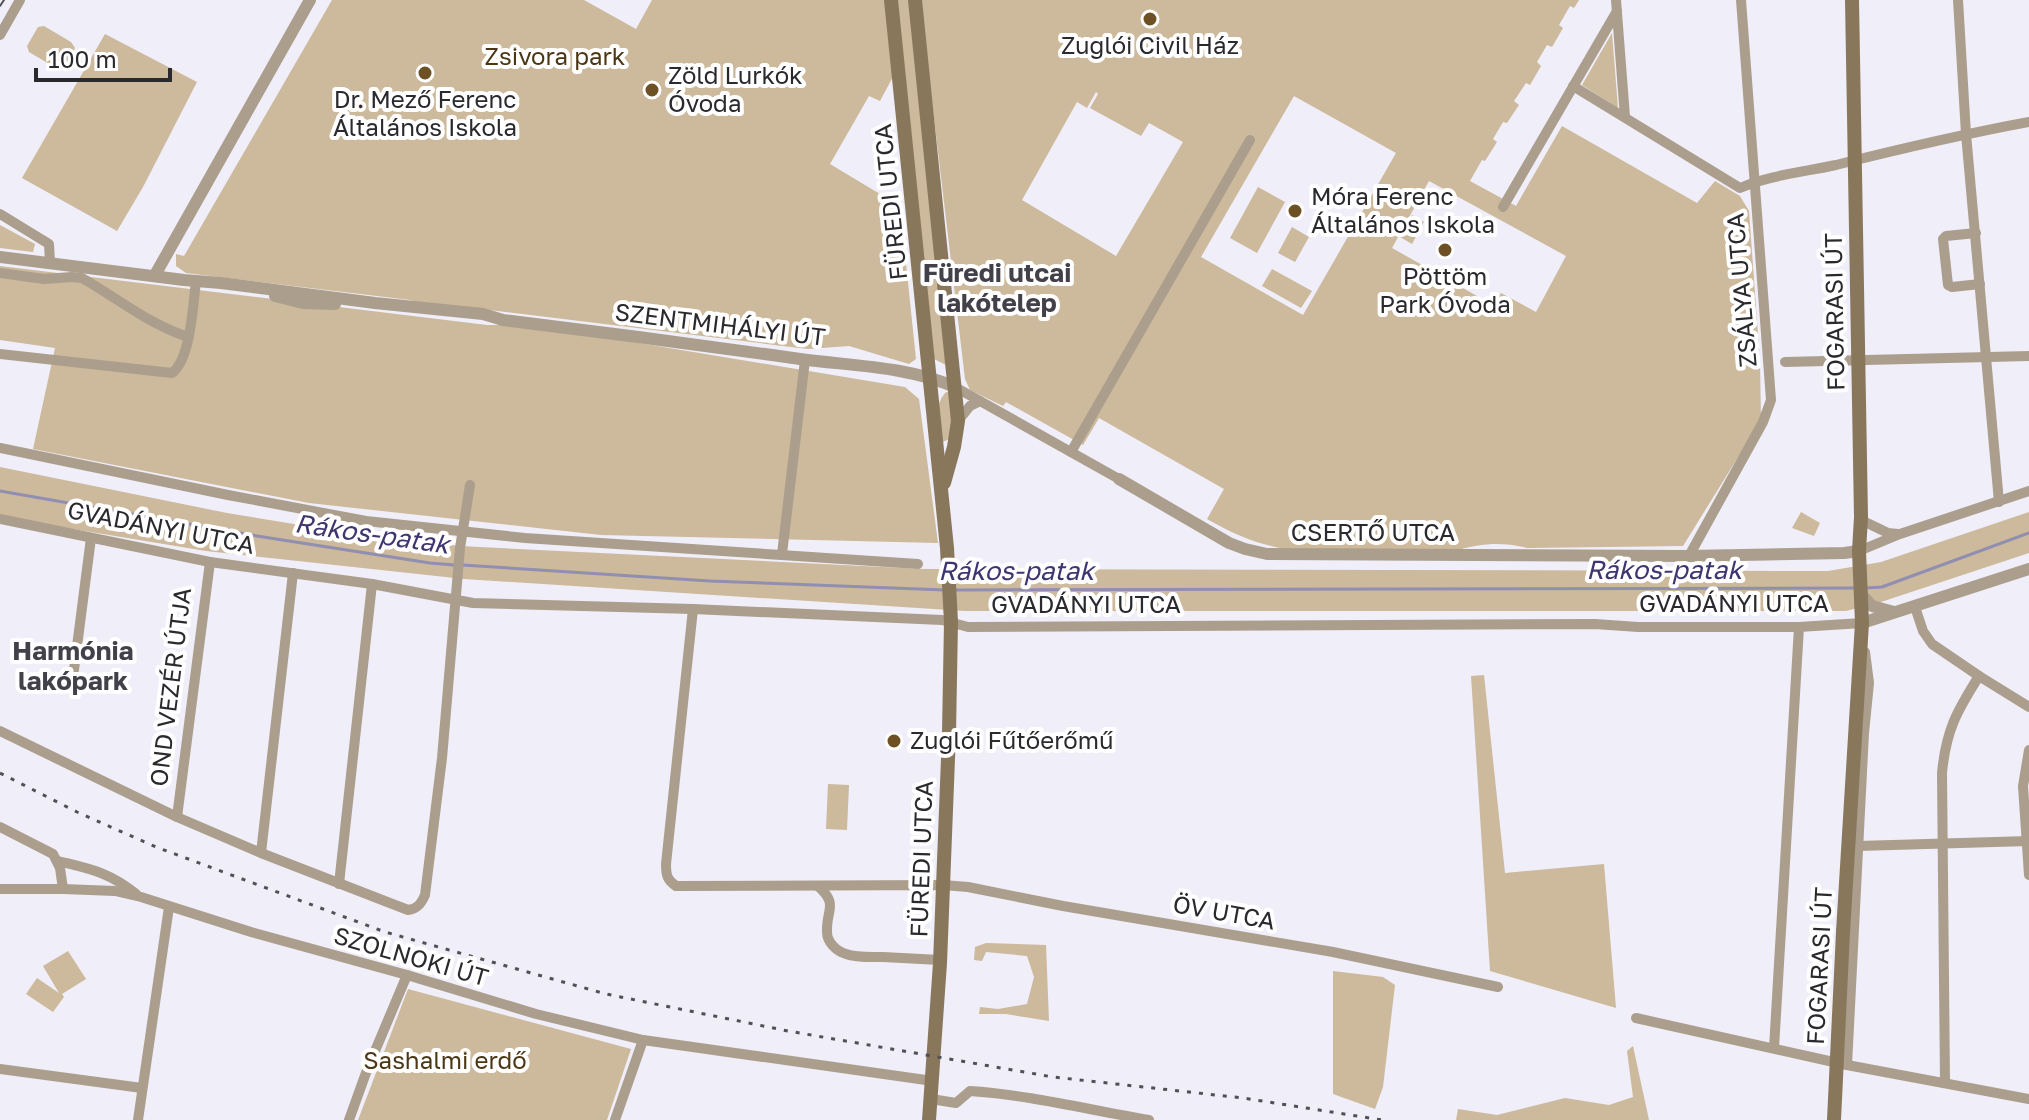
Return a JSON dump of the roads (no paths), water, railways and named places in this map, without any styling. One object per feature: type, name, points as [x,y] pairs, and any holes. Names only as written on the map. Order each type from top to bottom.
[{"type":"main road","name":"FÜREDI UTCA","points":[[891,0],[930,378],[951,622],[940,960],[929,1120]]},
{"type":"main road","name":"FÜREDI UTCA","points":[[915,0],[958,421],[941,495]]},
{"type":"main road","name":"FOGARASI ÚT","points":[[1834,1120],[1862,623],[1852,0]]},
{"type":"street","points":[[0,35],[20,0]]},
{"type":"street","points":[[155,275],[310,0]]},
{"type":"street","name":"ZSÁLYA UTCA","points":[[1689,556],[1763,422],[1771,400],[1741,0]]},
{"type":"street","points":[[1958,0],[1966,134],[1999,502]]},
{"type":"street","points":[[1616,6],[1625,117]]},
{"type":"street","points":[[1503,207],[1616,6]]},
{"type":"street","points":[[1573,86],[1740,188],[1754,182],[2029,122]]},
{"type":"street","points":[[1071,452],[1250,140]]},
{"type":"street","points":[[0,214],[49,244],[50,262]]},
{"type":"street","points":[[1976,233],[1946,236],[1943,239],[1949,286],[1980,284]]},
{"type":"street","points":[[0,354],[172,373],[180,367],[188,337],[190,280],[173,266],[167,251]]},
{"type":"street","name":"SZENTMIHÁLYI ÚT","points":[[0,257],[258,287],[274,296],[303,303],[332,305],[366,302],[491,315],[503,320],[859,365],[930,378]]},
{"type":"street","points":[[0,273],[44,279],[82,278],[151,320],[188,337]]},
{"type":"street","points":[[1785,362],[2029,356]]},
{"type":"street","points":[[782,554],[805,360]]},
{"type":"street","name":"CSERTŐ UTCA","points":[[930,378],[955,387],[1229,543],[1258,553],[1689,556],[1859,551]]},
{"type":"street","points":[[958,421],[970,406],[980,401]]},
{"type":"street","name":"GVADÁNYI UTCA","points":[[0,448],[366,521],[525,538],[918,564]]},
{"type":"street","points":[[0,731],[177,817],[339,884],[408,910],[414,909],[425,895],[442,758],[454,599],[470,485]]},
{"type":"street","points":[[1859,551],[2029,491]]},
{"type":"street","name":"GVADÁNYI UTCA","points":[[0,519],[210,562],[372,584],[473,603],[923,619],[968,627],[1853,625],[2029,569]]},
{"type":"street","points":[[1861,520],[1888,533],[1900,534]]},
{"type":"street","points":[[57,684],[72,685],[91,538]]},
{"type":"street","name":"OND VEZÉR ÚTJA","points":[[177,817],[210,562]]},
{"type":"street","points":[[261,853],[293,573]]},
{"type":"street","points":[[339,884],[372,584]]},
{"type":"street","points":[[1861,594],[1872,606],[1897,613]]},
{"type":"street","points":[[1915,607],[1923,631],[1932,644],[2029,707]]},
{"type":"street","name":"ÖV UTCA","points":[[693,609],[666,864],[666,874],[676,886],[968,887],[1333,952],[1498,987]]},
{"type":"street","name":"FOGARASI ÚT","points":[[1847,1065],[1869,683],[1862,623]]},
{"type":"street","points":[[1774,1048],[1799,627]]},
{"type":"street","points":[[1945,1083],[1944,749],[1953,720],[1979,676]]},
{"type":"street","points":[[2029,750],[2023,786],[2029,875]]},
{"type":"street","points":[[0,827],[53,854],[58,861],[63,889]]},
{"type":"street","points":[[1858,846],[2028,841]]},
{"type":"street","points":[[58,861],[100,871],[118,879],[141,897]]},
{"type":"street","points":[[818,886],[828,895],[830,905],[826,933],[837,950],[861,957],[940,960]]},
{"type":"street","points":[[0,889],[115,891],[141,897]]},
{"type":"street","name":"SZOLNOKI ÚT","points":[[141,897],[536,1014],[643,1040],[933,1081]]},
{"type":"street","points":[[138,1120],[169,907]]},
{"type":"street","points":[[349,1120],[407,975]]},
{"type":"street","points":[[1636,1018],[1847,1065],[2029,1099]]},
{"type":"street","points":[[615,1120],[643,1040]]},
{"type":"street","points":[[0,1069],[142,1088]]},
{"type":"street","points":[[931,1099],[956,1103],[970,1091],[981,1091],[1149,1120]]},
{"type":"waterway","name":"Rákos-patak","points":[[0,491],[257,536],[454,565]]},
{"type":"waterway","name":"Rákos-patak","points":[[1865,588],[1882,587],[2029,533]]},
{"type":"waterway","name":"Rákos-patak","points":[[462,565],[710,581],[945,590]]},
{"type":"waterway","name":"Rákos-patak","points":[[953,590],[1857,588]]},
{"type":"tram line","points":[[0,6],[4,0]]},
{"type":"railway","points":[[0,773],[156,847],[385,932],[606,994],[788,1031],[1053,1077],[1243,1098],[1382,1120]]},
{"type":"place","name":"Zuglói Civil Ház","points":[[1150,19]]},
{"type":"place","name":"Dr. Mező Ferenc Általános Iskola","points":[[425,73]]},
{"type":"place","name":"Zöld Lurkók Óvoda","points":[[652,90]]},
{"type":"place","name":"Móra Ferenc Általános Iskola","points":[[1295,211]]},
{"type":"place","name":"Pöttöm Park Óvoda","points":[[1445,250]]},
{"type":"place","name":"Zuglói Fűtőerőmű","points":[[894,741]]},
{"type":"district","name":"Füredi utcai lakótelep","points":[[997,288]]},
{"type":"district","name":"Harmónia lakópark","points":[[73,666]]},
{"type":"park label","name":"Zsivora park","points":[[555,57]]},
{"type":"park label","name":"Sashalmi erdő","points":[[445,1061]]}]
